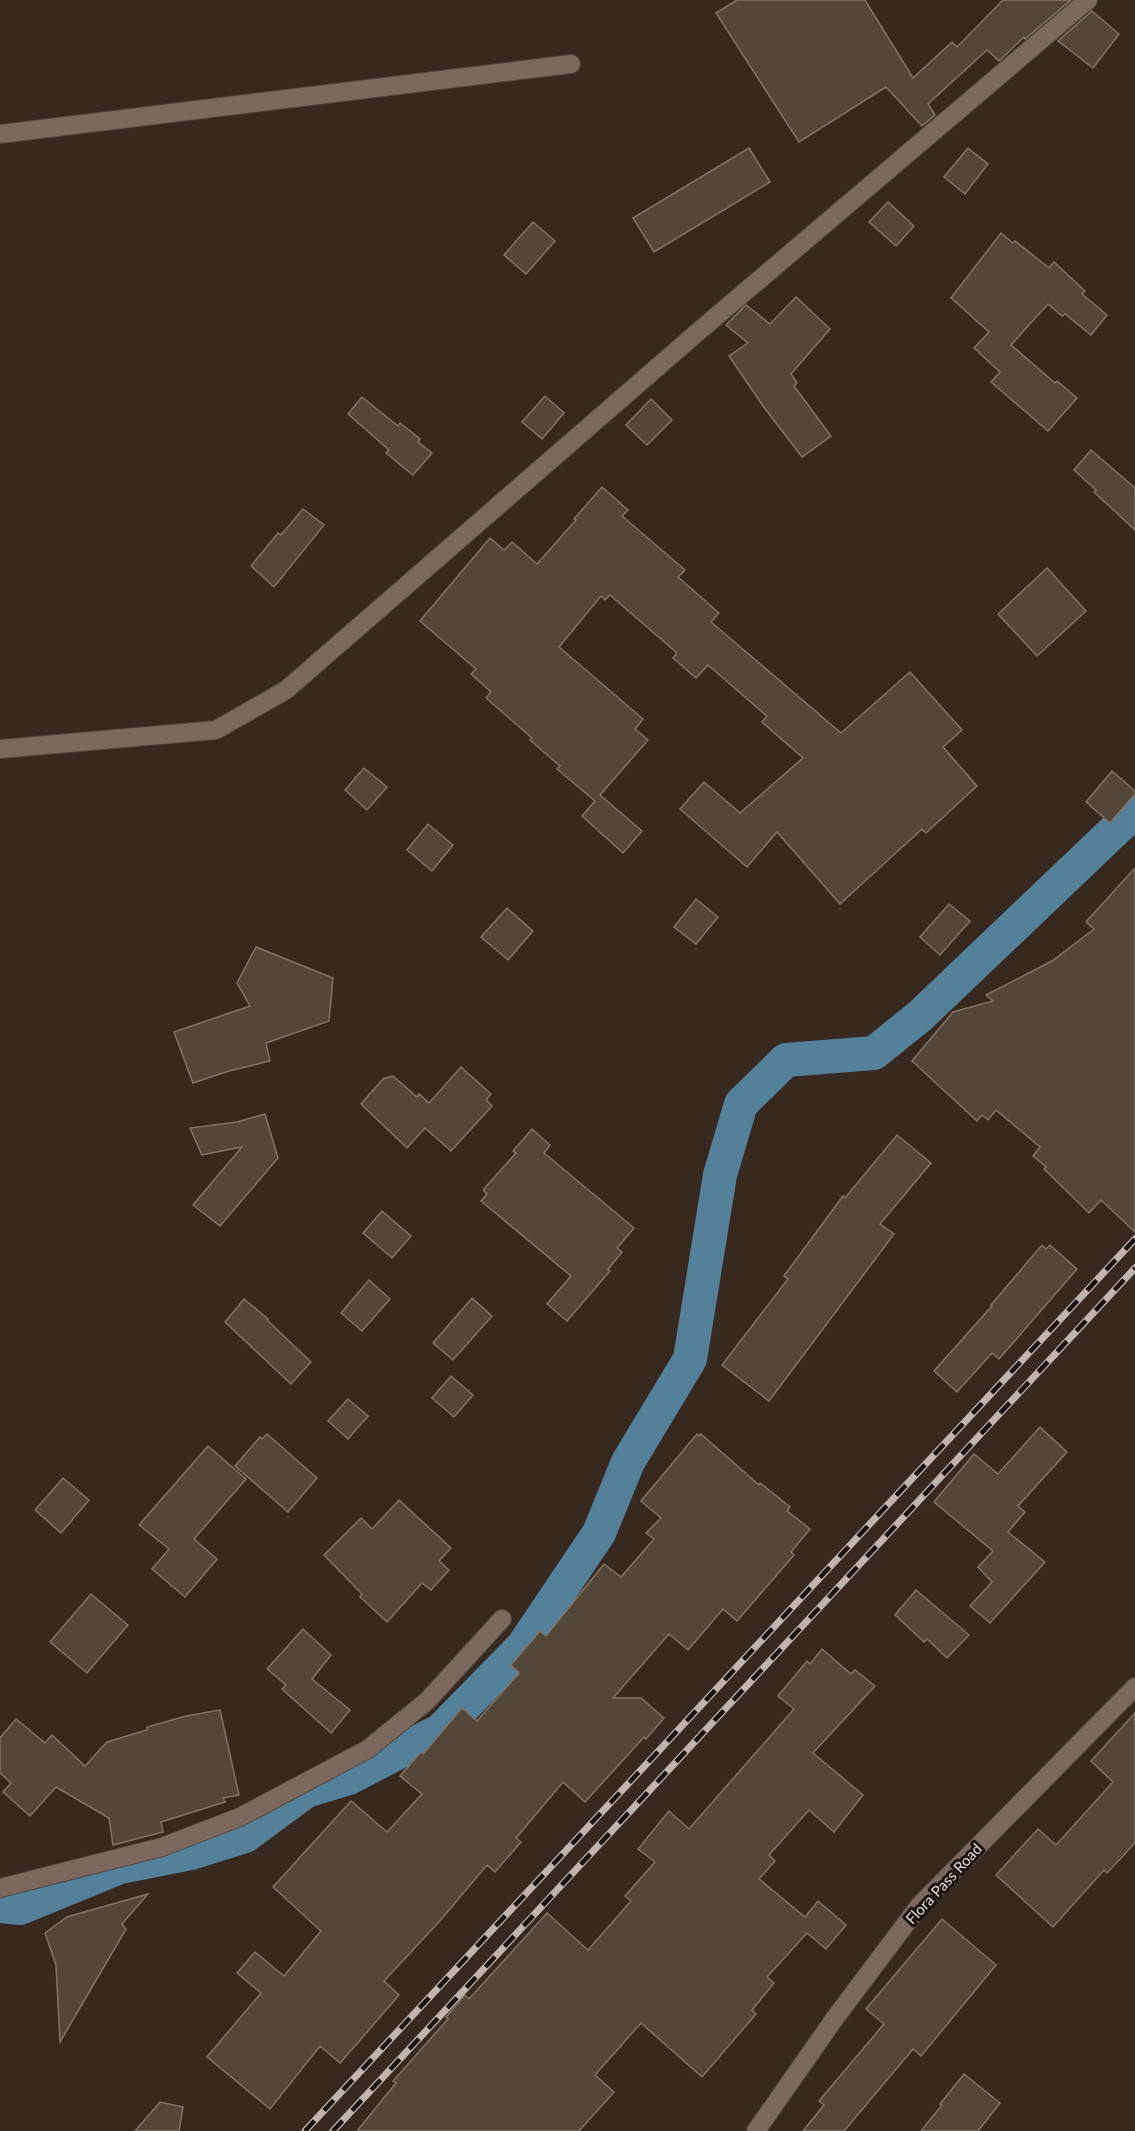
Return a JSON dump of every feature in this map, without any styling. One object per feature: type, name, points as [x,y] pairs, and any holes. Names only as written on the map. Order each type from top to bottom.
[{"type":"street","points":[[0,749],[216,730],[286,690],[708,323],[1088,0]]},
{"type":"street","points":[[0,134],[571,64]]},
{"type":"street","points":[[0,1888],[162,1847],[240,1817],[359,1754],[427,1701],[502,1619]]},
{"type":"street","name":"Flora Pass Road","points":[[756,2131],[835,2018],[920,1905],[1135,1687]]},
{"type":"building","points":[[737,0],[865,0],[913,78],[952,42],[957,47],[1003,0],[1071,0],[1025,39],[1024,37],[999,61],[987,50],[928,104],[935,115],[922,126],[886,87],[799,142],[716,13]]},
{"type":"building","points":[[1092,11],[1119,34],[1093,68],[1058,41]]},
{"type":"building","points":[[749,148],[770,182],[654,252],[633,218]]},
{"type":"building","points":[[968,148],[988,164],[965,194],[944,177]]},
{"type":"building","points":[[888,202],[914,226],[896,246],[869,222]]},
{"type":"building","points":[[533,222],[555,241],[526,274],[504,255]]},
{"type":"building","points":[[1001,233],[1049,268],[1054,262],[1085,291],[1082,294],[1107,315],[1091,335],[1065,314],[1062,316],[1048,304],[1011,345],[1055,383],[1057,381],[1077,398],[1048,431],[991,382],[1000,372],[974,348],[989,332],[951,298]]},
{"type":"building","points":[[796,297],[830,329],[791,374],[797,383],[794,386],[831,436],[802,457],[729,356],[748,343],[726,325],[746,305],[770,324]]},
{"type":"building","points":[[545,396],[564,413],[542,439],[522,422]]},
{"type":"building","points":[[362,397],[398,426],[400,423],[420,439],[418,442],[432,453],[413,475],[386,453],[389,450],[348,414]]},
{"type":"building","points":[[651,399],[672,420],[647,445],[626,425]]},
{"type":"building","points":[[1091,450],[1135,488],[1135,530],[1074,470]]},
{"type":"building","points":[[602,487],[628,510],[622,516],[685,570],[678,577],[719,613],[711,622],[841,733],[910,672],[962,730],[943,747],[977,786],[926,833],[922,829],[840,904],[777,832],[747,867],[680,809],[704,782],[740,813],[803,758],[762,722],[767,716],[708,665],[696,678],[673,658],[677,653],[610,595],[605,600],[601,596],[559,647],[643,719],[635,729],[648,740],[600,795],[642,831],[623,853],[582,816],[595,801],[557,769],[560,766],[530,740],[532,738],[486,698],[491,692],[471,674],[476,669],[420,621],[490,538],[504,550],[512,542],[537,564]]},
{"type":"building","points":[[303,509],[324,525],[274,587],[251,566],[278,533],[281,535]]},
{"type":"building","points":[[1047,568],[1086,611],[1037,656],[998,614]]},
{"type":"building","points":[[364,768],[387,787],[367,810],[345,790]]},
{"type":"building","points":[[1112,771],[1135,791],[1135,794],[1110,823],[1086,802]]},
{"type":"building","points":[[428,824],[453,845],[432,871],[407,850]]},
{"type":"building","points":[[1135,868],[1135,1232],[1101,1200],[1089,1213],[1033,1156],[1040,1147],[996,1110],[988,1120],[982,1115],[977,1121],[912,1061],[953,1012],[993,1001],[986,995],[1052,961],[1094,929],[1086,922]]},
{"type":"building","points":[[696,899],[718,917],[696,944],[674,927]]},
{"type":"building","points":[[949,904],[970,921],[940,955],[920,937]]},
{"type":"building","points":[[507,908],[533,931],[508,960],[481,937]]},
{"type":"building","points":[[256,947],[333,978],[329,1021],[266,1043],[270,1061],[193,1083],[174,1032],[250,1006],[237,983]]},
{"type":"building","points":[[461,1067],[491,1094],[486,1100],[492,1106],[451,1151],[425,1128],[407,1148],[361,1104],[383,1079],[393,1076],[417,1097],[419,1094],[429,1103]]},
{"type":"building","points":[[265,1114],[278,1158],[220,1226],[193,1205],[242,1147],[202,1155],[190,1128],[237,1122]]},
{"type":"building","points":[[532,1129],[550,1145],[544,1153],[634,1228],[617,1248],[622,1252],[608,1269],[610,1271],[567,1321],[547,1304],[571,1276],[481,1201],[487,1194],[483,1190],[516,1153],[513,1151]]},
{"type":"building","points":[[897,1135],[931,1163],[880,1224],[894,1234],[769,1401],[722,1365],[788,1279],[784,1276],[843,1196],[845,1198]]},
{"type":"building","points":[[382,1211],[411,1236],[392,1258],[363,1233]]},
{"type":"building","points":[[1042,1245],[1046,1249],[1050,1245],[1077,1269],[999,1359],[992,1353],[957,1392],[934,1371]]},
{"type":"building","points":[[369,1280],[390,1299],[362,1331],[341,1313]]},
{"type":"building","points":[[472,1298],[492,1316],[453,1360],[433,1343]]},
{"type":"building","points":[[244,1299],[268,1319],[311,1362],[291,1384],[225,1322]]},
{"type":"building","points":[[451,1376],[473,1395],[454,1417],[432,1398]]},
{"type":"building","points":[[348,1399],[368,1416],[348,1439],[328,1421]]},
{"type":"building","points":[[1040,1427],[1067,1452],[1018,1506],[1025,1512],[1008,1532],[1045,1562],[990,1623],[970,1606],[992,1582],[978,1567],[993,1551],[934,1502],[974,1454],[998,1474]]},
{"type":"building","points":[[267,1434],[317,1478],[288,1512],[235,1466],[260,1437],[262,1439]]},
{"type":"building","points":[[697,1434],[699,1436],[701,1434],[759,1485],[760,1483],[790,1507],[787,1511],[810,1529],[791,1552],[794,1555],[737,1621],[723,1609],[688,1650],[669,1634],[613,1698],[641,1698],[664,1718],[585,1802],[563,1782],[516,1838],[521,1842],[495,1872],[487,1865],[438,1923],[384,1981],[399,1995],[340,2063],[320,2046],[270,2109],[207,2057],[261,1993],[237,1973],[255,1952],[284,1976],[321,1931],[273,1887],[351,1801],[387,1832],[422,1794],[400,1776],[421,1752],[423,1754],[462,1708],[477,1721],[519,1673],[511,1665],[540,1631],[546,1636],[604,1564],[621,1577],[654,1539],[646,1533],[661,1518],[641,1501]]},
{"type":"building","points":[[208,1446],[246,1479],[194,1539],[217,1559],[185,1597],[152,1569],[169,1549],[139,1525]]},
{"type":"building","points":[[63,1478],[89,1500],[61,1533],[35,1510]]},
{"type":"building","points":[[399,1500],[451,1548],[439,1561],[449,1570],[431,1590],[422,1583],[387,1622],[360,1597],[362,1594],[324,1555],[361,1518],[372,1529]]},
{"type":"building","points":[[916,1590],[969,1635],[947,1658],[927,1639],[924,1642],[895,1615]]},
{"type":"building","points":[[91,1594],[128,1625],[87,1673],[50,1642]]},
{"type":"building","points":[[303,1629],[331,1655],[312,1679],[350,1710],[331,1733],[282,1689],[286,1685],[267,1669]]},
{"type":"building","points":[[822,1649],[851,1674],[855,1670],[875,1686],[813,1753],[863,1795],[834,1832],[809,1810],[769,1855],[775,1861],[759,1879],[805,1917],[818,1901],[846,1925],[826,1949],[807,1933],[767,1977],[774,1983],[752,2010],[756,2014],[702,2077],[641,2023],[595,2075],[614,2092],[579,2131],[357,2131],[396,2083],[393,2081],[448,2019],[446,2017],[465,1995],[469,1999],[547,1913],[588,1950],[631,1901],[625,1896],[655,1862],[638,1849],[669,1811],[689,1829],[794,1709],[778,1696],[807,1661],[810,1664]]},
{"type":"building","points":[[220,1710],[239,1795],[223,1798],[225,1802],[161,1822],[163,1832],[113,1845],[109,1818],[56,1787],[30,1816],[3,1792],[11,1783],[0,1773],[0,1738],[16,1719],[45,1743],[52,1735],[85,1766],[107,1742],[147,1730],[147,1727],[186,1716]]},
{"type":"building","points":[[1135,1713],[1135,1843],[1107,1873],[1104,1870],[1053,1927],[996,1875],[1038,1829],[1056,1845],[1113,1782],[1091,1761]]},
{"type":"building","points":[[148,1894],[122,1924],[126,1929],[60,2042],[56,1965],[45,1933],[67,1917]]},
{"type":"building","points":[[942,1919],[996,1965],[921,2056],[913,2049],[844,2131],[803,2131],[824,2105],[819,2101],[884,2024],[866,2009]]},
{"type":"building","points":[[964,2074],[1000,2103],[978,2131],[921,2131],[942,2105],[940,2104]]},
{"type":"building","points":[[160,2102],[183,2107],[179,2131],[135,2131]]},
{"type":"waterway","points":[[0,1906],[20,1908],[120,1867],[191,1853],[245,1836],[306,1791],[349,1778],[441,1730],[523,1646],[599,1533],[628,1462],[690,1359],[720,1175],[741,1104],[786,1060],[874,1053],[920,1016],[1135,811]]},
{"type":"railway","points":[[305,2131],[1135,1239]]},
{"type":"railway","points":[[333,2131],[1135,1268]]}]
